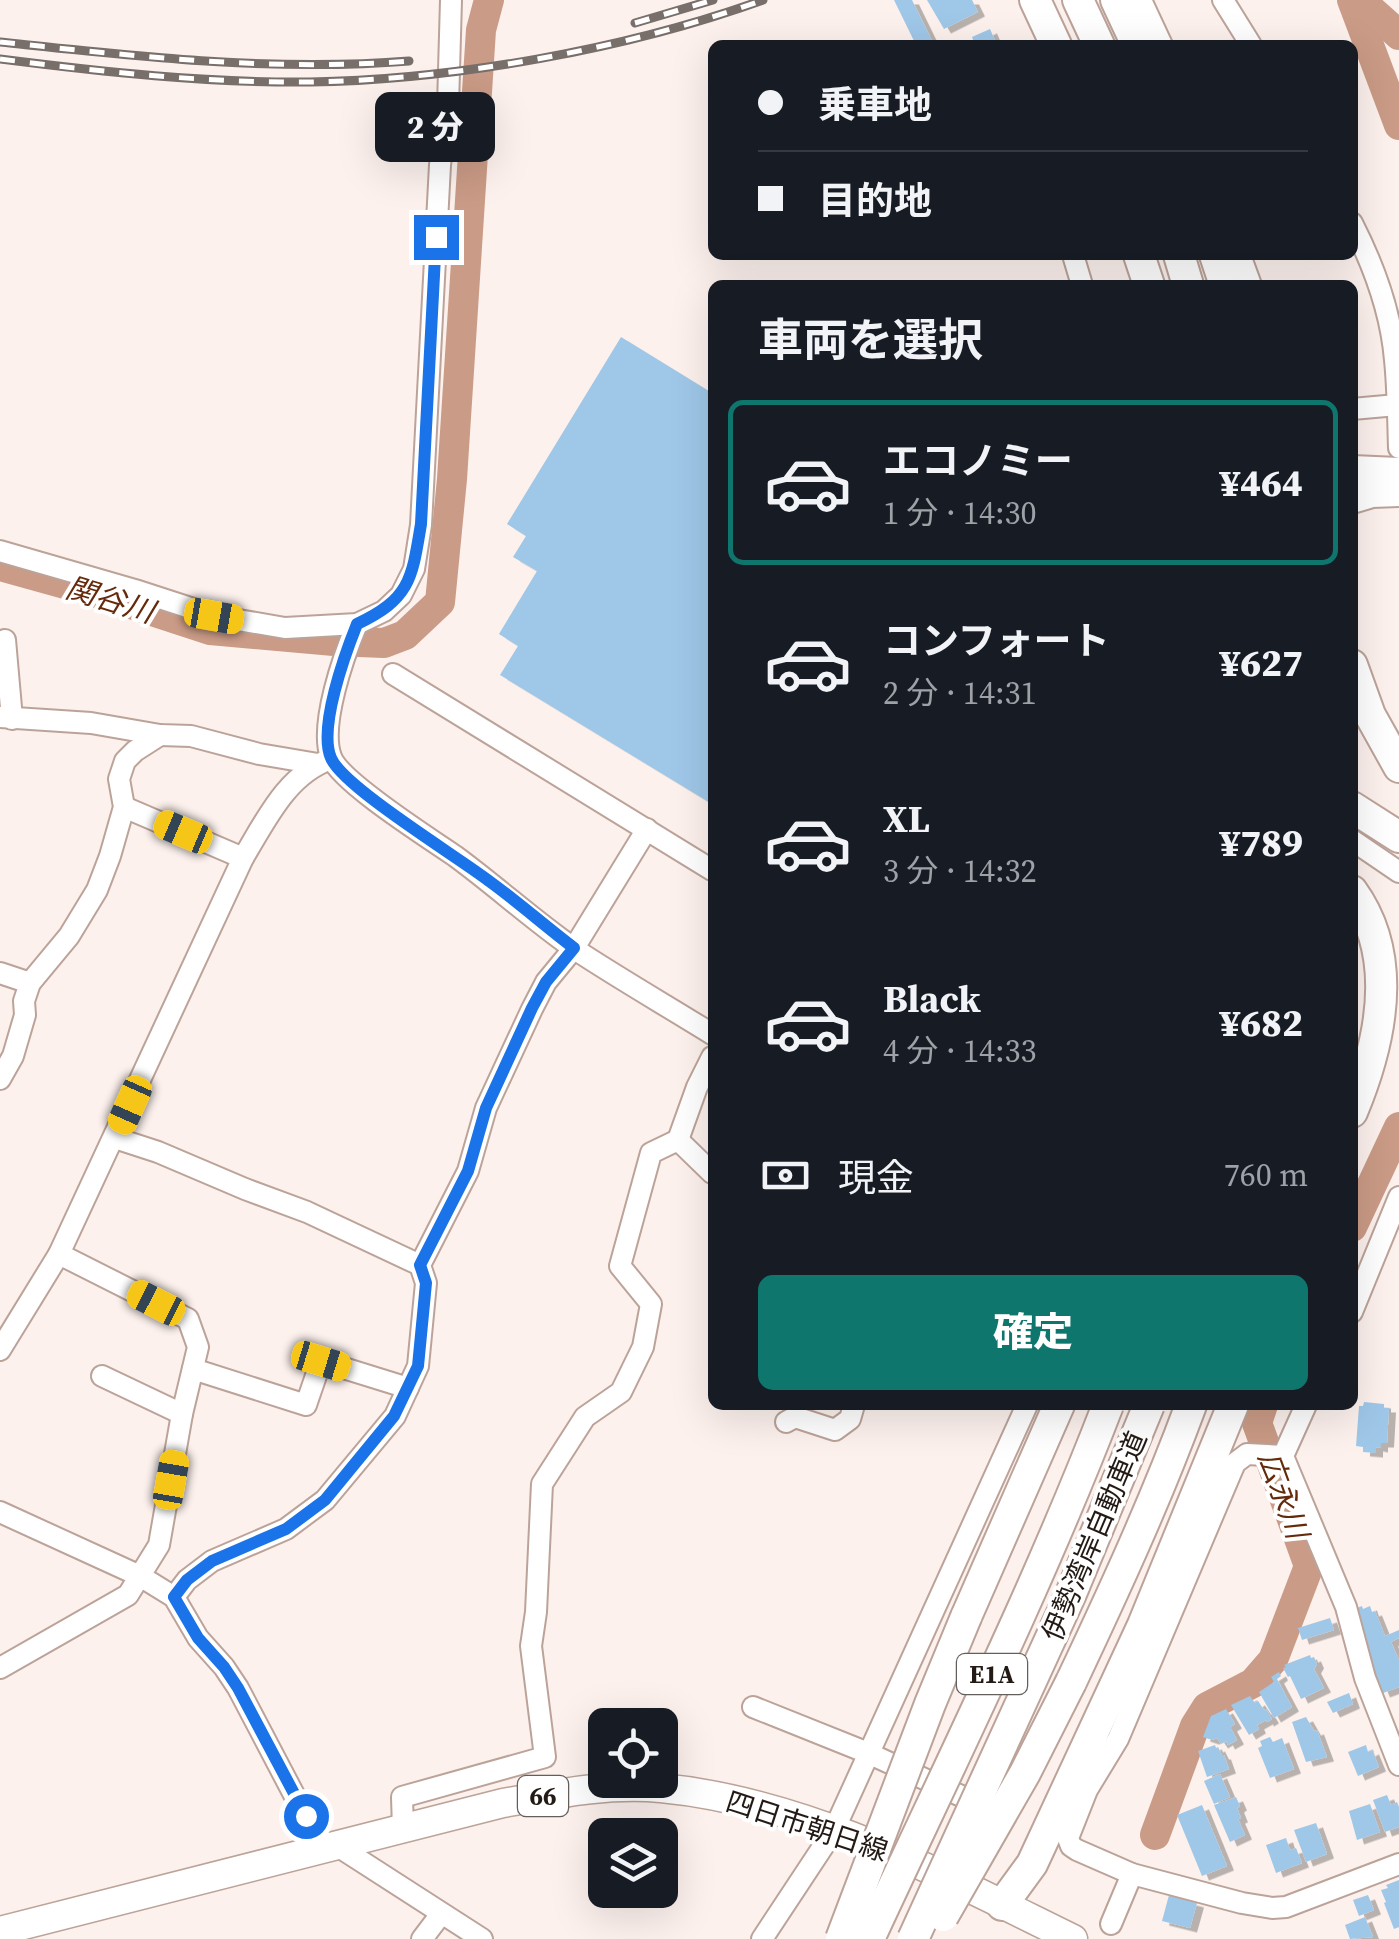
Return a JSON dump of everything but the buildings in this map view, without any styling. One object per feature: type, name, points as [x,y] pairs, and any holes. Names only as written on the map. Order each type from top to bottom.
[{"type":"highway","points":[[1035,0],[1054,40]]},
{"type":"highway","points":[[1078,0],[1097,40]]},
{"type":"highway","points":[[1116,0],[1135,40]]},
{"type":"highway","points":[[1358,472],[1399,473]]},
{"type":"highway","points":[[1358,496],[1399,491]]},
{"type":"highway","points":[[1358,682],[1370,715],[1399,767]]},
{"type":"highway","points":[[1358,710],[1399,782]]},
{"type":"highway","points":[[1358,812],[1399,838]]},
{"type":"highway","points":[[1358,899],[1382,938],[1389,980],[1384,1027],[1358,1096]]},
{"type":"highway","points":[[1358,931],[1370,962],[1372,984],[1370,1010],[1358,1052]]},
{"type":"highway","points":[[841,1939],[930,1704],[1057,1410]]},
{"type":"highway","name":"伊勢湾岸自動車道","points":[[869,1939],[1042,1563],[1106,1410]]},
{"type":"highway","name":"伊勢湾岸自動車道","points":[[912,1939],[1063,1613],[1147,1410]]},
{"type":"highway","points":[[930,1939],[1071,1682],[1154,1500],[1189,1410]]},
{"type":"highway","points":[[1002,1905],[1014,1856],[1128,1614],[1213,1410]]},
{"type":"highway","points":[[1002,1905],[1032,1864],[1078,1786],[1231,1410]]},
{"type":"main road","name":"四日市朝日線","points":[[0,1931],[502,1803],[579,1789],[659,1788],[748,1802],[834,1830],[924,1866],[1072,1939]]},
{"type":"street","points":[[325,761],[330,710],[352,636],[401,595],[414,570],[421,524],[440,165],[448,106],[451,0]]},
{"type":"street","points":[[1141,0],[1160,40]]},
{"type":"street","points":[[1223,0],[1248,40]]},
{"type":"street","points":[[1358,237],[1379,284],[1388,321],[1395,359],[1399,448]]},
{"type":"street","points":[[1358,408],[1397,405]]},
{"type":"street","points":[[0,551],[214,616],[352,636]]},
{"type":"street","points":[[6,640],[6,718],[91,723],[160,735],[191,736],[260,754],[325,761],[574,948],[708,1032]]},
{"type":"street","points":[[393,674],[708,867]]},
{"type":"street","points":[[0,1079],[13,1056],[30,982],[70,936],[97,890],[124,807],[119,779],[125,761],[160,735]]},
{"type":"street","points":[[0,1350],[59,1254],[243,858],[282,796],[304,773],[325,761]]},
{"type":"street","points":[[124,807],[243,858]]},
{"type":"street","points":[[174,1597],[187,1580],[212,1561],[286,1529],[325,1500],[394,1416],[418,1366],[426,1283],[420,1265],[468,1171],[486,1108],[546,982],[574,948],[647,829]]},
{"type":"street","points":[[1358,844],[1399,872]]},
{"type":"street","points":[[0,973],[30,982]]},
{"type":"street","points":[[403,1828],[402,1797],[544,1757],[531,1646],[542,1484],[585,1418],[622,1392],[643,1346],[652,1304],[620,1266],[651,1153],[678,1140],[708,1065]]},
{"type":"street","points":[[115,1138],[307,1212],[420,1265]]},
{"type":"street","points":[[678,1140],[708,1169]]},
{"type":"street","points":[[1358,1297],[1399,1196]]},
{"type":"street","points":[[0,1668],[128,1595],[140,1576],[159,1545],[198,1347],[188,1319],[59,1254]]},
{"type":"street","points":[[193,1368],[306,1405],[321,1361],[408,1388]]},
{"type":"street","points":[[102,1376],[182,1414]]},
{"type":"street","points":[[786,1422],[796,1417],[835,1430],[850,1419],[853,1410]]},
{"type":"street","points":[[762,1939],[834,1830],[1025,1410]]},
{"type":"street","points":[[1275,1456],[1303,1410]]},
{"type":"street","points":[[1275,1456],[1247,1454],[1235,1463],[1118,1738],[1078,1786],[1068,1838],[1071,1846],[1132,1874],[1272,1908],[1399,1864]]},
{"type":"street","points":[[1275,1456],[1346,1606],[1366,1678],[1399,1765]]},
{"type":"street","points":[[0,1512],[140,1576],[174,1597],[198,1638],[238,1688],[329,1847],[482,1939]]},
{"type":"street","points":[[753,1707],[868,1753],[1006,1816]]},
{"type":"street","points":[[1111,1924],[1132,1874]]},
{"type":"street","points":[[422,1939],[441,1914]]},
{"type":"waterway","name":"関谷川","points":[[0,566],[210,630],[334,641],[384,643],[405,635],[440,602],[452,479],[481,30],[489,0]]},
{"type":"waterway","name":"広永川","points":[[1352,0],[1399,125]]},
{"type":"waterway","points":[[1360,0],[1399,35]]},
{"type":"waterway","points":[[1358,1214],[1399,1127]]},
{"type":"waterway","name":"広永川","points":[[1155,1835],[1195,1726],[1207,1707],[1253,1683],[1273,1660],[1309,1566],[1257,1423],[1261,1410]]},
{"type":"railway","points":[[635,23],[713,0]]},
{"type":"railway","points":[[0,59],[193,79],[365,80],[540,59],[655,33],[763,0]]},
{"type":"railway","points":[[0,42],[255,64],[409,61]]},
{"type":"route","points":[[306,1816],[238,1688],[198,1638],[174,1597],[187,1580],[212,1561],[286,1529],[325,1500],[394,1416],[418,1366],[426,1283],[420,1265],[468,1171],[486,1108],[532,1008],[546,982],[574,948],[370,796],[331,759],[327,736],[330,710],[357,624],[384,612],[401,595],[414,570],[421,524],[436,237]]}]
